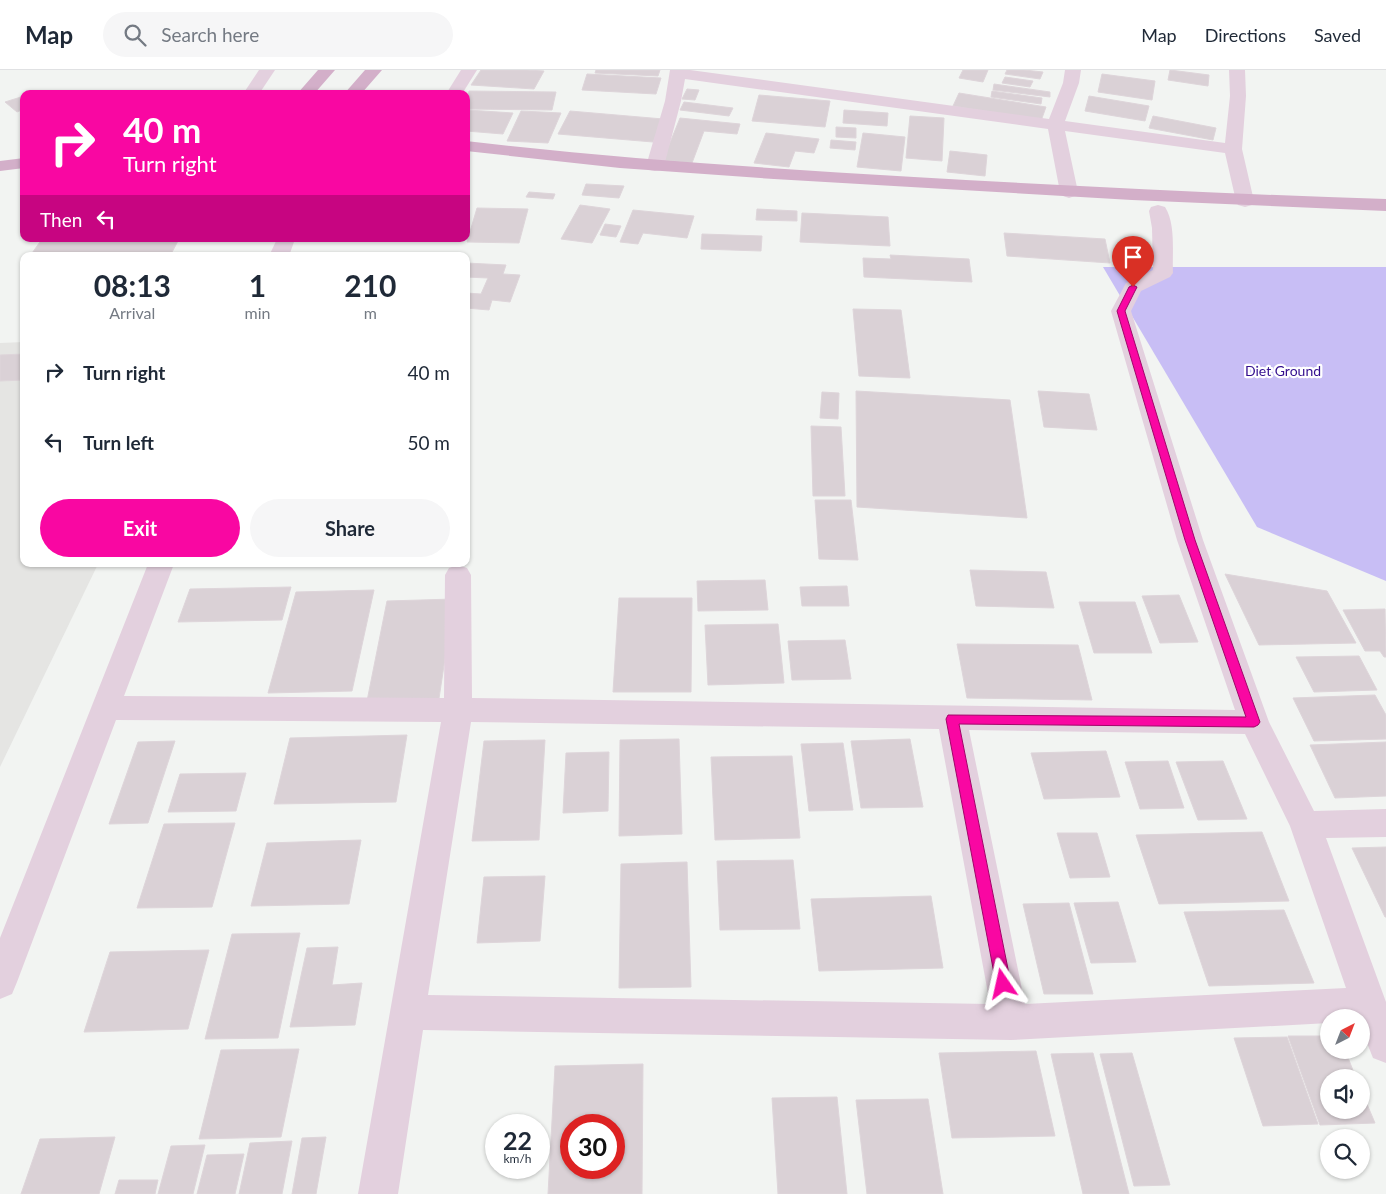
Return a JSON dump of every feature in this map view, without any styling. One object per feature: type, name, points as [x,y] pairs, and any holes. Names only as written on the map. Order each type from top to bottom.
[{"type":"main road","points":[[309,90],[327,70]]},
{"type":"main road","points":[[356,90],[374,70]]},
{"type":"main road","points":[[470,146],[655,166],[1069,192],[1245,201],[1386,205]]},
{"type":"main road","points":[[0,166],[20,164]]},
{"type":"main road","points":[[476,165],[1280,219]]},
{"type":"street","points":[[254,90],[267,70]]},
{"type":"street","points":[[456,90],[468,70]]},
{"type":"street","points":[[1069,192],[1056,125],[1062,101],[1073,77],[1073,70]]},
{"type":"street","points":[[1237,70],[1238,96],[1233,149],[1245,201]]},
{"type":"street","points":[[655,166],[673,101],[678,72],[1233,149]]},
{"type":"street","points":[[1158,211],[1162,228],[1163,273],[1133,287],[1121,311],[1190,540],[1254,722],[1305,825],[1369,1004],[1386,1045]]},
{"type":"street","points":[[0,982],[160,567]]},
{"type":"street","points":[[378,1194],[458,710],[458,575]]},
{"type":"street","points":[[106,708],[458,710],[952,719],[1254,722]]},
{"type":"street","points":[[952,719],[1011,1022]]},
{"type":"street","points":[[1305,825],[1386,823]]},
{"type":"street","points":[[407,1012],[1011,1022],[1369,1004]]},
{"type":"shaded area","points":[[20,342],[20,567],[97,567],[0,767],[0,343]]},
{"type":"green space","name":"Diet Ground","points":[[1103,267],[1386,267],[1386,581],[1257,527]]},
{"type":"building","points":[[481,70],[544,71],[534,89],[471,85]]},
{"type":"building","points":[[596,70],[660,70],[658,76],[595,73]]},
{"type":"building","points":[[963,70],[988,70],[983,82],[959,78]]},
{"type":"building","points":[[1007,70],[1043,72],[1040,79],[1005,74]]},
{"type":"building","points":[[1170,70],[1209,75],[1208,86],[1168,80]]},
{"type":"building","points":[[587,74],[661,78],[656,94],[582,90]]},
{"type":"building","points":[[1102,74],[1155,81],[1152,100],[1098,92]]},
{"type":"building","points":[[1005,77],[1033,81],[1030,87],[1002,83]]},
{"type":"building","points":[[994,84],[1050,92],[1050,97],[993,90]]},
{"type":"building","points":[[687,89],[699,90],[695,100],[682,99]]},
{"type":"building","points":[[470,91],[556,92],[552,110],[470,109]]},
{"type":"building","points":[[992,91],[1042,98],[1041,104],[991,97]]},
{"type":"building","points":[[959,93],[1046,107],[1041,121],[953,106]]},
{"type":"building","points":[[759,95],[830,101],[825,127],[752,121]]},
{"type":"building","points":[[1089,96],[1149,106],[1145,121],[1085,111]]},
{"type":"building","points":[[20,97],[20,111],[17,112],[5,102]]},
{"type":"building","points":[[684,102],[733,108],[729,116],[680,110]]},
{"type":"building","points":[[470,110],[513,113],[503,134],[470,131]]},
{"type":"building","points":[[844,110],[888,113],[887,126],[843,123]]},
{"type":"building","points":[[521,111],[561,113],[548,143],[507,141]]},
{"type":"building","points":[[570,111],[663,119],[653,142],[558,134]]},
{"type":"building","points":[[910,116],[944,118],[942,161],[906,158]]},
{"type":"building","points":[[1153,116],[1216,128],[1213,140],[1149,128]]},
{"type":"building","points":[[680,118],[740,124],[737,134],[704,131],[692,163],[663,160]]},
{"type":"building","points":[[836,127],[856,128],[856,138],[836,137]]},
{"type":"building","points":[[766,133],[819,139],[814,153],[795,151],[789,167],[754,163]]},
{"type":"building","points":[[863,133],[905,137],[901,171],[857,167]]},
{"type":"building","points":[[831,140],[856,142],[855,150],[830,148]]},
{"type":"building","points":[[950,151],[987,155],[985,176],[947,172]]},
{"type":"building","points":[[586,184],[624,186],[619,198],[582,195]]},
{"type":"building","points":[[529,192],[555,194],[553,199],[526,197]]},
{"type":"building","points":[[580,205],[610,209],[592,243],[561,239]]},
{"type":"building","points":[[477,208],[528,209],[519,243],[467,242],[470,242],[470,232]]},
{"type":"building","points":[[757,209],[797,211],[797,221],[756,220]]},
{"type":"building","points":[[633,210],[694,216],[687,238],[643,233],[638,244],[620,242]]},
{"type":"building","points":[[802,213],[888,217],[890,246],[800,242]]},
{"type":"building","points":[[605,224],[621,226],[616,237],[600,235]]},
{"type":"building","points":[[1004,233],[1105,239],[1110,263],[1007,256]]},
{"type":"building","points":[[702,234],[762,236],[761,251],[701,249]]},
{"type":"building","points":[[40,242],[177,242],[172,252],[33,252]]},
{"type":"building","points":[[890,255],[969,259],[972,282],[864,277],[863,258],[891,259]]},
{"type":"building","points":[[470,263],[506,265],[503,274],[520,275],[510,302],[492,300],[489,310],[470,308],[470,293],[481,294],[488,278],[470,277]]},
{"type":"building","points":[[853,309],[901,310],[910,378],[859,376]]},
{"type":"building","points":[[20,354],[20,380],[0,381],[0,355]]},
{"type":"building","points":[[856,391],[1010,400],[1027,518],[857,507]]},
{"type":"building","points":[[1038,391],[1089,394],[1097,430],[1044,427]]},
{"type":"building","points":[[822,392],[839,393],[838,419],[820,418]]},
{"type":"building","points":[[811,426],[841,427],[845,496],[813,496]]},
{"type":"building","points":[[815,500],[851,500],[858,560],[819,559]]},
{"type":"building","points":[[970,570],[1046,572],[1054,608],[976,606]]},
{"type":"building","points":[[1225,574],[1327,591],[1356,643],[1259,645]]},
{"type":"building","points":[[765,580],[768,610],[698,611],[697,581]]},
{"type":"building","points":[[847,586],[849,606],[802,606],[800,587]]},
{"type":"building","points":[[291,587],[282,620],[178,622],[190,589]]},
{"type":"building","points":[[374,590],[352,691],[268,693],[296,592]]},
{"type":"building","points":[[1179,595],[1198,642],[1160,643],[1142,596]]},
{"type":"building","points":[[619,598],[692,598],[691,692],[613,692]]},
{"type":"building","points":[[454,599],[438,705],[366,706],[387,601]]},
{"type":"building","points":[[1079,602],[1135,602],[1152,653],[1094,653]]},
{"type":"building","points":[[1385,609],[1386,657],[1384,657],[1380,651],[1365,651],[1343,610]]},
{"type":"building","points":[[778,624],[784,683],[708,685],[705,625]]},
{"type":"building","points":[[845,640],[851,679],[792,680],[788,641]]},
{"type":"building","points":[[957,644],[1078,645],[1092,700],[967,698]]},
{"type":"building","points":[[1359,656],[1377,690],[1314,692],[1296,657]]},
{"type":"building","points":[[1375,695],[1386,715],[1386,739],[1314,741],[1293,698]]},
{"type":"building","points":[[407,735],[396,802],[274,804],[290,738]]},
{"type":"building","points":[[679,739],[682,834],[619,836],[620,740]]},
{"type":"building","points":[[910,739],[923,807],[861,808],[851,741]]},
{"type":"building","points":[[545,740],[539,840],[472,841],[484,741]]},
{"type":"building","points":[[175,741],[148,823],[109,824],[138,742]]},
{"type":"building","points":[[1386,742],[1386,796],[1335,798],[1310,745]]},
{"type":"building","points":[[843,743],[853,810],[809,811],[801,744]]},
{"type":"building","points":[[1106,751],[1120,797],[1044,799],[1031,753]]},
{"type":"building","points":[[609,752],[608,811],[563,813],[566,753]]},
{"type":"building","points":[[792,756],[800,838],[715,840],[711,757]]},
{"type":"building","points":[[1168,761],[1184,808],[1140,809],[1125,762]]},
{"type":"building","points":[[1223,761],[1247,819],[1198,820],[1176,762]]},
{"type":"building","points":[[246,773],[236,811],[168,812],[180,774]]},
{"type":"building","points":[[235,823],[212,907],[137,908],[164,824]]},
{"type":"building","points":[[1262,832],[1289,901],[1159,904],[1136,835]]},
{"type":"building","points":[[1057,833],[1097,833],[1110,877],[1070,878]]},
{"type":"building","points":[[361,840],[349,904],[251,906],[267,843]]},
{"type":"building","points":[[1386,847],[1386,917],[1385,917],[1352,848]]},
{"type":"building","points":[[793,860],[800,929],[720,930],[717,861]]},
{"type":"building","points":[[687,862],[691,987],[619,988],[621,864]]},
{"type":"building","points":[[545,876],[540,941],[477,943],[484,877]]},
{"type":"building","points":[[931,896],[943,968],[819,971],[811,899]]},
{"type":"building","points":[[1118,902],[1136,962],[1091,963],[1074,903]]},
{"type":"building","points":[[1069,903],[1093,994],[1044,994],[1023,904]]},
{"type":"building","points":[[1284,910],[1314,983],[1209,986],[1184,912]]},
{"type":"building","points":[[300,933],[278,1038],[205,1039],[232,934]]},
{"type":"building","points":[[338,947],[332,985],[362,983],[355,1025],[290,1027],[307,948]]},
{"type":"building","points":[[209,950],[188,1029],[84,1032],[110,952]]},
{"type":"building","points":[[1288,1036],[1320,1036],[1320,1059],[1349,1059],[1352,1069],[1320,1069],[1320,1119],[1370,1119],[1370,1111],[1375,1123],[1320,1125]]},
{"type":"building","points":[[1287,1037],[1318,1124],[1263,1126],[1234,1038]]},
{"type":"building","points":[[299,1049],[281,1137],[199,1139],[221,1050]]},
{"type":"building","points":[[1036,1051],[1055,1136],[952,1138],[939,1053]]},
{"type":"building","points":[[1093,1053],[1129,1194],[1083,1194],[1051,1054]]},
{"type":"building","points":[[1132,1053],[1170,1185],[1134,1186],[1100,1054]]},
{"type":"building","points":[[643,1064],[642,1194],[548,1194],[555,1066]]},
{"type":"building","points":[[837,1097],[847,1194],[778,1194],[772,1098]]},
{"type":"building","points":[[928,1099],[943,1194],[867,1194],[856,1100]]},
{"type":"building","points":[[115,1137],[99,1194],[21,1194],[40,1139]]},
{"type":"building","points":[[326,1137],[316,1194],[292,1194],[302,1138]]},
{"type":"building","points":[[292,1141],[282,1194],[239,1194],[250,1143]]},
{"type":"building","points":[[205,1145],[193,1194],[158,1194],[171,1146]]},
{"type":"building","points":[[244,1154],[235,1194],[197,1194],[207,1155]]},
{"type":"building","points":[[119,1180],[158,1180],[155,1194],[115,1194]]},
{"type":"route","points":[[1003,984],[952,719],[1254,722],[1190,540],[1121,311],[1133,287]]}]
